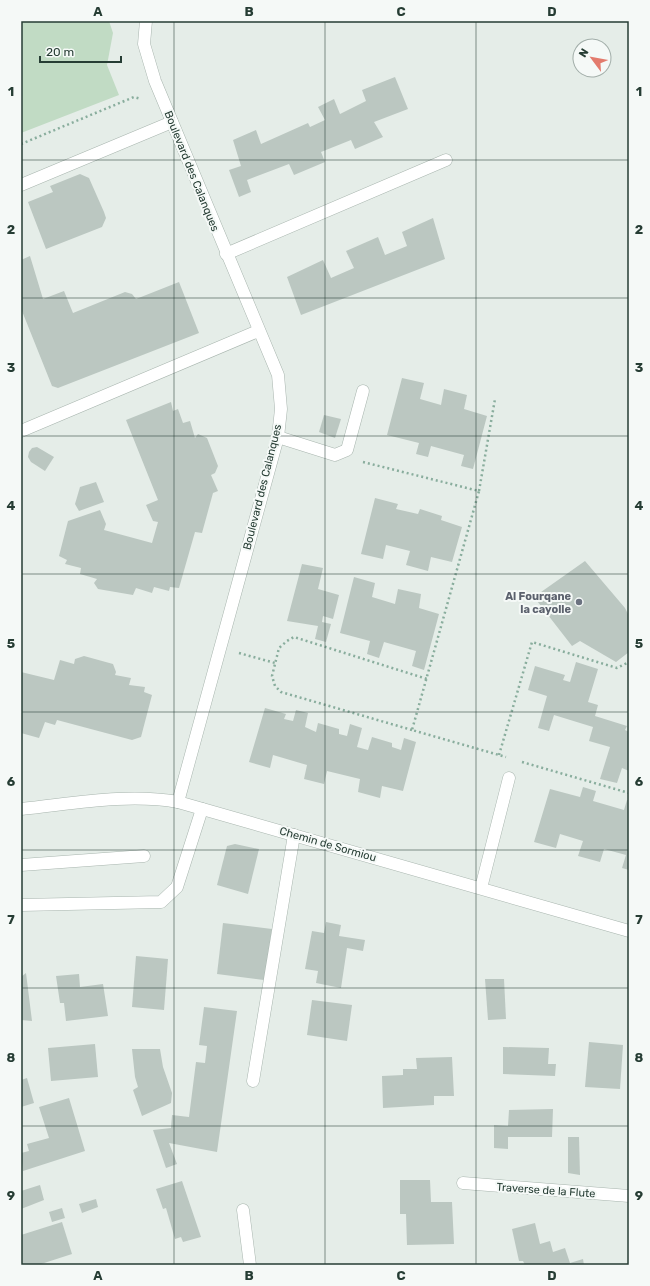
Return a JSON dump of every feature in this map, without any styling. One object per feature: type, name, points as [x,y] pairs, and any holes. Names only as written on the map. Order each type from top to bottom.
[{"type":"street","name":"Boulevard des Calanques","points":[[146,21],[144,44],[158,88],[258,331],[278,375],[281,409],[278,437],[219,647],[178,802]]},
{"type":"street","points":[[21,185],[172,122]]},
{"type":"street","points":[[226,254],[446,160]]},
{"type":"street","points":[[21,431],[258,331]]},
{"type":"street","points":[[278,437],[335,455],[347,450],[363,391]]},
{"type":"street","points":[[481,888],[510,778]]},
{"type":"street","name":"Chemin de Sormiou","points":[[21,809],[128,799],[161,799],[178,802],[629,931]]},
{"type":"street","points":[[21,905],[160,902],[177,887],[202,809]]},
{"type":"street","points":[[253,1081],[294,835]]},
{"type":"street","points":[[21,865],[144,856]]},
{"type":"street","name":"Traverse de la Flute","points":[[463,1183],[629,1196]]},
{"type":"street","points":[[243,1210],[250,1265]]},
{"type":"path","points":[[21,144],[134,97],[145,101]]},
{"type":"path","points":[[412,730],[479,491],[496,399]]},
{"type":"path","points":[[335,455],[479,491]]},
{"type":"path","points":[[427,679],[294,637],[279,648],[272,676],[275,686],[282,692],[510,758]]},
{"type":"path","points":[[499,756],[532,642],[617,668],[629,662]]},
{"type":"path","points":[[219,647],[275,663]]},
{"type":"path","points":[[515,760],[629,793]]},
{"type":"green space","points":[[21,21],[109,21],[113,33],[107,65],[119,95],[21,133]]},
{"type":"building","points":[[395,77],[408,109],[374,122],[383,137],[355,149],[351,140],[321,152],[325,162],[294,175],[289,164],[247,180],[251,192],[239,197],[229,170],[241,166],[233,140],[256,130],[261,144],[308,123],[310,127],[325,120],[318,107],[334,99],[340,114],[366,101],[362,90]]},
{"type":"building","points":[[80,174],[89,178],[104,212],[106,218],[102,227],[46,249],[28,202],[53,192],[50,186]]},
{"type":"building","points":[[433,218],[445,259],[301,315],[287,277],[323,260],[331,278],[354,268],[346,251],[378,237],[385,255],[407,246],[402,232]]},
{"type":"building","points":[[30,256],[43,299],[64,291],[73,313],[125,292],[132,294],[136,299],[179,282],[199,333],[58,388],[52,386],[22,311],[21,312],[21,260]]},
{"type":"building","points":[[402,378],[424,383],[420,399],[441,405],[444,389],[467,395],[464,409],[487,416],[473,469],[461,466],[464,455],[431,446],[428,457],[416,454],[419,443],[387,435]]},
{"type":"building","points":[[171,402],[173,411],[178,409],[183,423],[190,421],[195,438],[198,434],[207,438],[218,466],[215,473],[211,475],[218,491],[213,493],[202,533],[195,532],[179,588],[170,587],[169,591],[154,587],[152,593],[136,588],[133,595],[98,589],[94,583],[97,579],[80,574],[81,568],[65,564],[67,560],[59,556],[68,521],[100,510],[106,524],[104,530],[152,543],[158,522],[153,521],[146,505],[158,500],[126,420]]},
{"type":"building","points":[[324,415],[341,419],[335,438],[319,432]]},
{"type":"building","points":[[37,447],[54,457],[45,471],[31,462],[28,457],[32,448]]},
{"type":"building","points":[[96,482],[104,502],[79,511],[75,504],[80,487]]},
{"type":"building","points":[[375,498],[398,504],[396,509],[418,514],[420,509],[442,516],[441,520],[462,527],[452,562],[431,557],[428,571],[406,565],[410,551],[386,545],[383,559],[361,554]]},
{"type":"building","name":"Al Fourqane la cayolle","points":[[585,561],[625,608],[629,616],[629,652],[616,662],[580,641],[572,646],[534,597]]},
{"type":"building","points":[[302,564],[323,568],[318,589],[339,595],[333,619],[323,616],[322,622],[331,624],[326,642],[315,639],[318,626],[287,621]]},
{"type":"building","points":[[354,577],[375,583],[372,597],[395,604],[398,589],[421,594],[419,608],[439,614],[424,670],[412,666],[416,651],[384,642],[379,658],[367,654],[370,641],[340,633]]},
{"type":"building","points":[[84,656],[113,664],[116,672],[115,675],[131,678],[129,685],[145,687],[144,692],[152,695],[141,737],[132,740],[57,720],[55,725],[45,722],[39,738],[21,733],[21,672],[54,680],[60,660],[74,664],[75,659]]},
{"type":"building","points":[[576,662],[598,669],[588,702],[598,705],[595,716],[627,726],[625,730],[629,732],[629,771],[622,768],[617,783],[600,779],[610,747],[589,741],[593,727],[554,715],[549,731],[538,728],[547,696],[528,690],[535,666],[565,675],[563,680],[570,682]]},
{"type":"building","points":[[265,708],[286,714],[284,719],[293,721],[296,710],[308,713],[305,727],[316,732],[318,723],[339,729],[339,734],[347,736],[350,724],[362,728],[357,747],[368,750],[372,737],[392,743],[392,747],[401,750],[404,738],[416,742],[403,791],[382,786],[380,798],[358,792],[360,779],[327,771],[324,784],[304,779],[307,765],[273,755],[270,768],[249,762]]},
{"type":"building","points":[[583,787],[596,791],[593,801],[624,810],[627,800],[629,800],[629,870],[622,868],[626,855],[604,849],[600,862],[578,856],[583,841],[560,834],[556,848],[534,842],[550,789],[580,797]]},
{"type":"building","points":[[235,844],[259,849],[248,894],[217,885],[227,846]]},
{"type":"building","points":[[326,922],[341,925],[339,936],[365,940],[363,951],[347,948],[341,988],[316,983],[318,971],[305,969],[312,931],[324,933]]},
{"type":"building","points":[[223,923],[272,929],[264,980],[217,974]]},
{"type":"building","points":[[136,956],[168,959],[164,1010],[132,1007]]},
{"type":"building","points":[[26,973],[32,1021],[21,1020],[21,977]]},
{"type":"building","points":[[79,974],[80,987],[103,984],[108,1016],[66,1021],[64,1003],[60,1003],[56,976]]},
{"type":"building","points":[[485,979],[504,979],[506,1019],[488,1020]]},
{"type":"building","points":[[312,1000],[352,1005],[347,1041],[307,1035]]},
{"type":"building","points":[[204,1007],[237,1011],[217,1152],[169,1143],[177,1164],[166,1168],[153,1130],[171,1128],[172,1115],[189,1117],[196,1062],[205,1063],[207,1046],[199,1045]]},
{"type":"building","points":[[589,1042],[623,1045],[620,1089],[585,1087]]},
{"type":"building","points":[[95,1044],[98,1077],[51,1081],[48,1048]]},
{"type":"building","points":[[503,1047],[549,1048],[548,1064],[556,1064],[555,1076],[503,1074]]},
{"type":"building","points":[[132,1049],[160,1049],[163,1067],[172,1093],[171,1103],[142,1116],[133,1090],[138,1087],[135,1077]]},
{"type":"building","points":[[452,1057],[454,1096],[434,1096],[434,1105],[383,1108],[382,1076],[403,1075],[403,1069],[417,1069],[416,1058]]},
{"type":"building","points":[[27,1078],[34,1103],[21,1107],[21,1080]]},
{"type":"building","points":[[69,1098],[85,1151],[23,1171],[21,1153],[29,1151],[27,1144],[49,1138],[39,1107]]},
{"type":"building","points":[[553,1109],[552,1137],[508,1137],[508,1149],[494,1148],[494,1125],[508,1126],[509,1110]]},
{"type":"building","points":[[568,1137],[579,1137],[580,1175],[568,1173]]},
{"type":"building","points":[[400,1180],[430,1180],[431,1202],[452,1202],[454,1244],[407,1245],[406,1214],[400,1214]]},
{"type":"building","points":[[182,1181],[201,1237],[183,1242],[181,1237],[175,1239],[166,1208],[163,1209],[156,1189]]},
{"type":"building","points":[[40,1185],[44,1200],[21,1209],[21,1191]]},
{"type":"building","points":[[96,1199],[98,1207],[82,1213],[79,1204]]},
{"type":"building","points":[[62,1208],[65,1218],[52,1222],[49,1212]]},
{"type":"building","points":[[62,1222],[72,1254],[38,1265],[21,1265],[21,1235]]},
{"type":"building","points":[[535,1223],[540,1244],[550,1241],[553,1252],[565,1248],[570,1263],[583,1259],[584,1265],[525,1265],[523,1261],[519,1261],[512,1229]]},
{"type":"place","name":"Al Fourqane la cayolle","points":[[579,602]]}]
